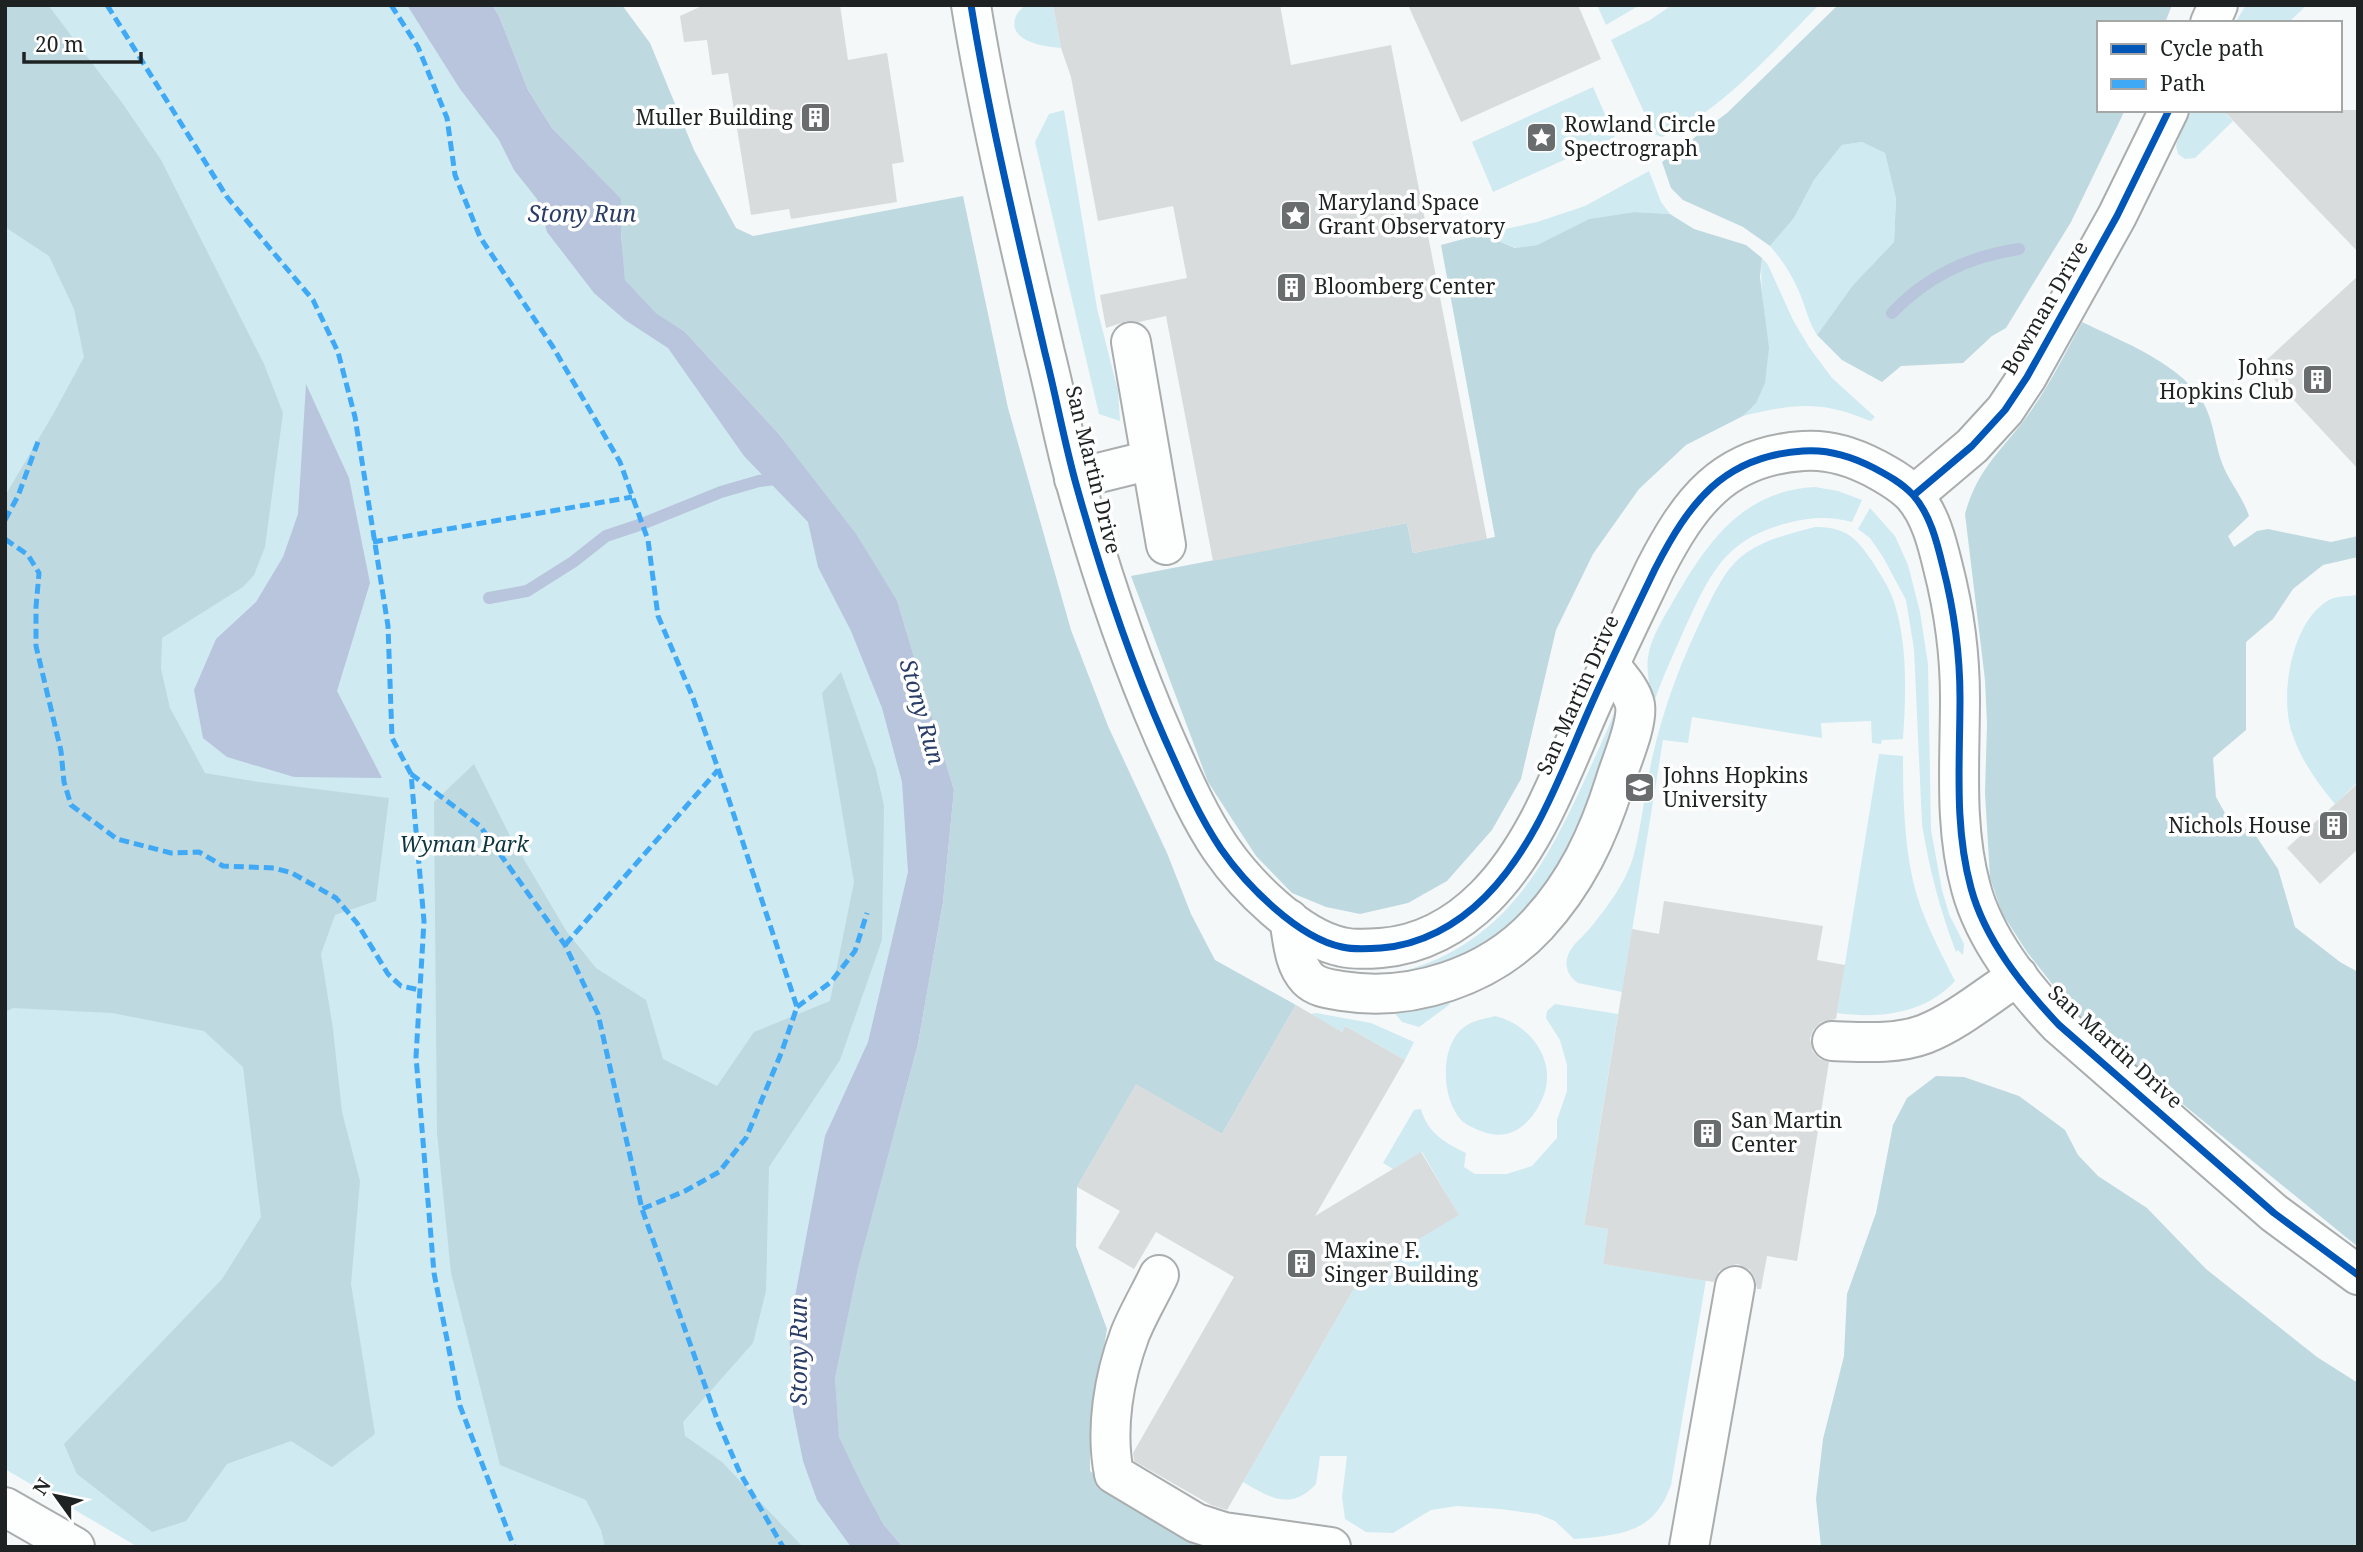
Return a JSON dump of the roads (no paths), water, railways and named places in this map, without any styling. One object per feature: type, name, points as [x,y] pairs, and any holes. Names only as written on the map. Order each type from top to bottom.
[{"type":"street","name":"San Martin Drive","points":[[971,5],[992,117],[1074,479],[1104,579],[1148,699],[1182,778],[1220,847],[1258,893],[1289,919],[1327,943],[1345,948],[1366,950],[1417,942],[1462,917],[1501,880],[1537,824],[1609,664],[1674,533],[1702,496],[1718,480],[1754,460],[1781,452],[1810,450],[1840,453],[1883,473],[1914,495],[1936,536],[1955,629],[1960,695],[1959,786],[1964,856],[1972,890],[1984,921],[2018,976],[2035,1000],[2059,1025],[2274,1213],[2358,1275]]},
{"type":"street","points":[[2211,21],[2218,5]]},
{"type":"street","name":"Bowman Drive","points":[[1914,495],[1972,446],[2005,410],[2027,377],[2117,216],[2168,112]]},
{"type":"street","points":[[1131,342],[1166,545]]},
{"type":"street","points":[[1074,479],[1151,460]]},
{"type":"street","points":[[1289,919],[1297,965],[1310,981],[1322,988],[1393,993],[1433,986],[1470,973],[1504,954],[1536,927],[1566,891],[1591,848],[1609,799],[1634,723],[1635,705],[1609,664]]},
{"type":"street","points":[[1832,1041],[1882,1042],[1924,1034],[1963,1013],[2018,976]]},
{"type":"street","points":[[1160,1275],[1130,1334],[1114,1388],[1109,1452],[1114,1474],[1196,1523],[1224,1532],[1331,1547]]},
{"type":"street","points":[[1689,1547],[1735,1286]]},
{"type":"street","points":[[5,1507],[75,1547]]},
{"type":"water","name":"Stony Run","points":[[407,5],[492,5],[499,16],[528,90],[552,128],[621,199],[625,280],[656,313],[685,332],[779,434],[856,534],[897,600],[954,790],[943,902],[918,1044],[858,1268],[835,1378],[839,1437],[884,1525],[903,1547],[851,1547],[817,1500],[803,1461],[793,1411],[789,1329],[825,1136],[868,1042],[908,872],[902,782],[882,708],[851,631],[818,567],[808,522],[744,456],[668,348],[625,320],[594,293],[547,232],[537,199],[514,170],[499,140],[460,89]]},
{"type":"water","points":[[306,384],[349,478],[370,583],[337,691],[382,778],[294,777],[227,757],[203,738],[194,690],[216,639],[256,602],[283,557],[298,514]]},
{"type":"waterway","points":[[1892,313],[1919,289],[1950,270],[1983,257],[2019,249]]},
{"type":"waterway","points":[[489,598],[527,591],[573,562],[606,536],[721,492],[759,481],[782,478]]},
{"type":"place","name":"Muller Building","points":[[816,118]]},
{"type":"place","name":"Rowland Circle Spectrograph","points":[[1541,137]]},
{"type":"place","name":"Maryland Space Grant Observatory","points":[[1295,215]]},
{"type":"place","name":"Bloomberg Center","points":[[1291,287]]},
{"type":"place","name":"Johns Hopkins Club","points":[[2317,380]]},
{"type":"place","name":"Johns Hopkins University","points":[[1640,788]]},
{"type":"place","name":"Nichols House","points":[[2334,826]]},
{"type":"place","name":"San Martin Center","points":[[1708,1133]]},
{"type":"place","name":"Maxine F. Singer Building","points":[[1301,1263]]},
{"type":"park label","name":"Wyman Park","points":[[464,845]]}]
